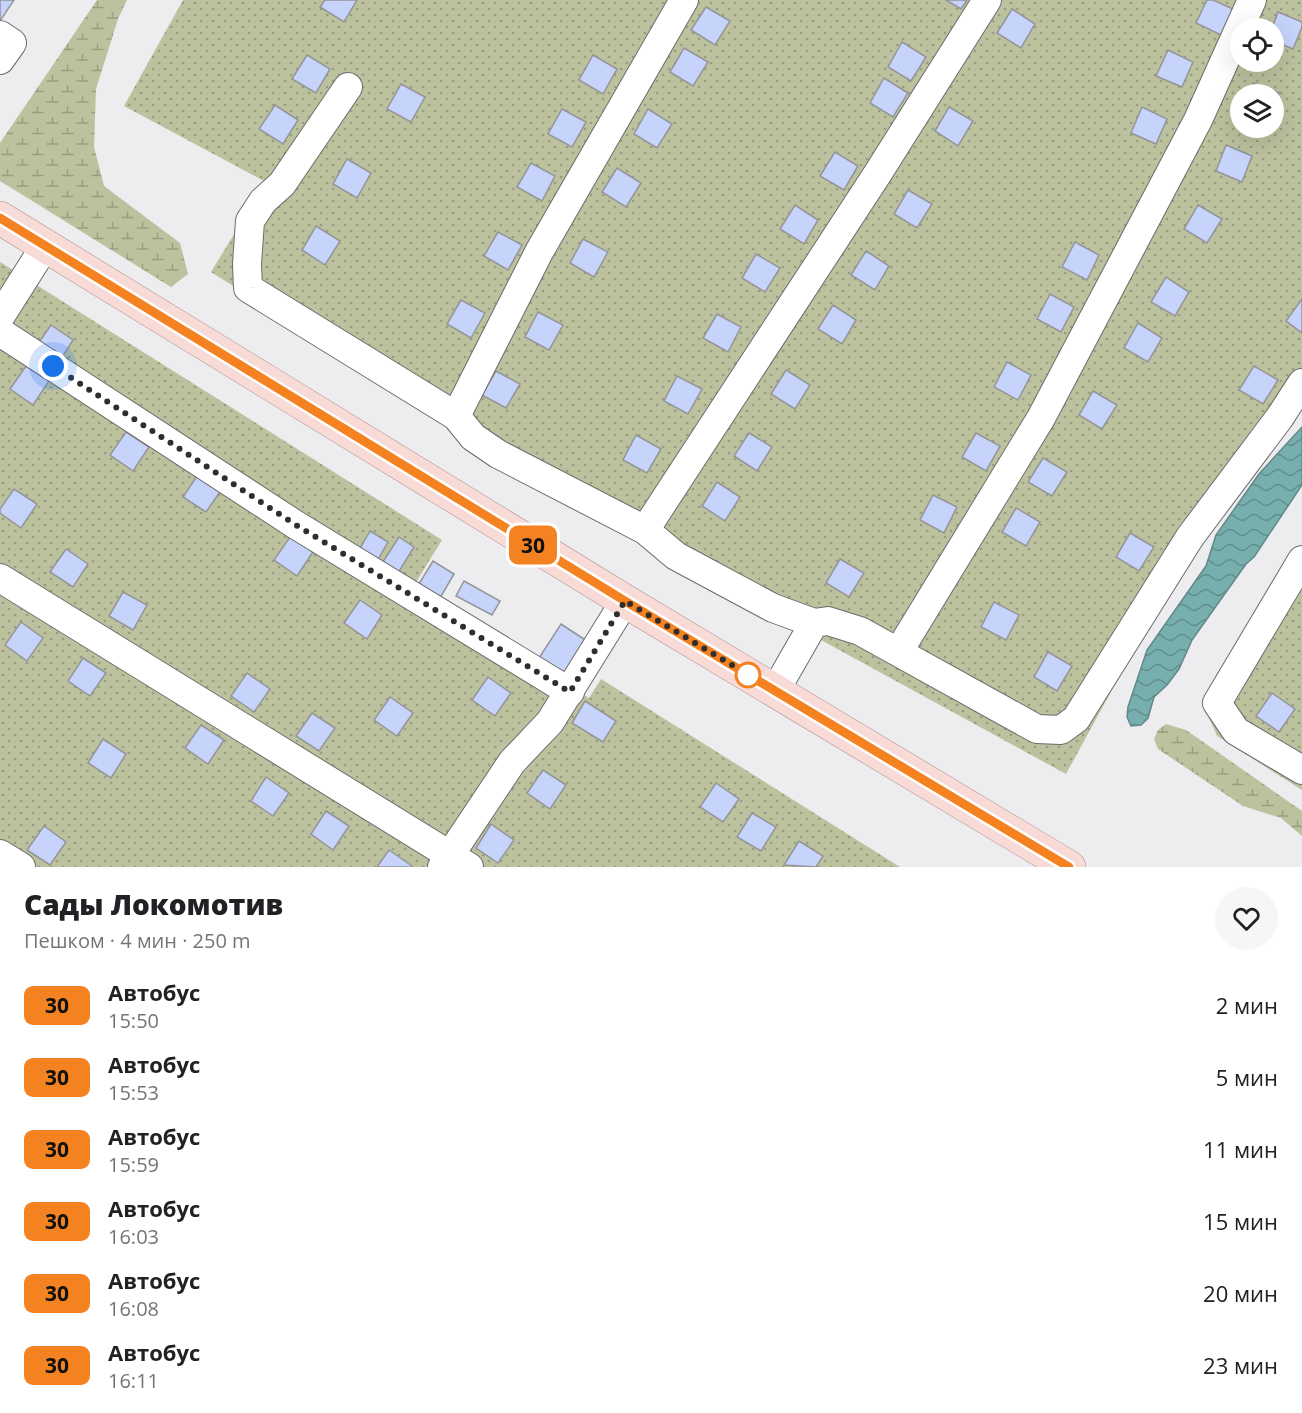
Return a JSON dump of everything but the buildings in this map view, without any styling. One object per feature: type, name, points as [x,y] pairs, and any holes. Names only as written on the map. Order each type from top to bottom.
[{"type":"main road","points":[[0,218],[625,601],[1069,867]]},
{"type":"lane","points":[[456,416],[539,252],[684,0]]},
{"type":"lane","points":[[645,530],[878,173],[987,0]]},
{"type":"lane","points":[[899,651],[1041,418],[1198,120],[1252,0]]},
{"type":"lane","points":[[0,35],[12,43],[0,60]]},
{"type":"lane","points":[[348,87],[282,184],[263,201],[250,221],[248,288],[456,416],[473,437],[498,454],[645,530],[676,556],[773,608],[814,623],[828,621],[860,631],[1037,729],[1061,730],[1076,719],[1190,537],[1280,417],[1302,382]]},
{"type":"lane","points":[[0,317],[45,246]]},
{"type":"lane","points":[[0,332],[296,525],[570,692]]},
{"type":"lane","points":[[1302,560],[1217,703],[1236,731],[1302,770]]},
{"type":"lane","points":[[0,578],[454,863],[512,762],[550,722],[625,601]]},
{"type":"lane","points":[[775,691],[814,623]]},
{"type":"lane","points":[[0,854],[21,867]]},
{"type":"green space","points":[[97,0],[127,0],[118,19],[96,89],[94,147],[104,186],[180,243],[188,274],[171,287],[0,181],[0,143]]},
{"type":"green space","points":[[183,0],[1302,0],[1302,390],[1166,591],[1066,774],[486,457],[436,413],[211,272],[266,182],[124,106]]},
{"type":"green space","points":[[0,262],[442,540],[413,587],[589,698],[601,679],[900,867],[0,867]]},
{"type":"green space","points":[[1302,546],[1302,790],[1217,736],[1205,709]]},
{"type":"green space","points":[[1166,724],[1186,730],[1302,811],[1302,836],[1281,818],[1243,806],[1158,749],[1154,739],[1158,730]]},
{"type":"water","points":[[1302,427],[1302,485],[1254,557],[1246,564],[1192,640],[1179,669],[1154,697],[1148,718],[1141,725],[1131,726],[1127,717],[1128,707],[1147,650],[1206,566],[1216,535],[1259,474]]},
{"type":"bus line","name":"30","points":[[0,218],[625,601],[1069,867]]},
{"type":"route","points":[[53,366],[296,525],[570,692],[625,601],[757,680],[748,675]]}]
